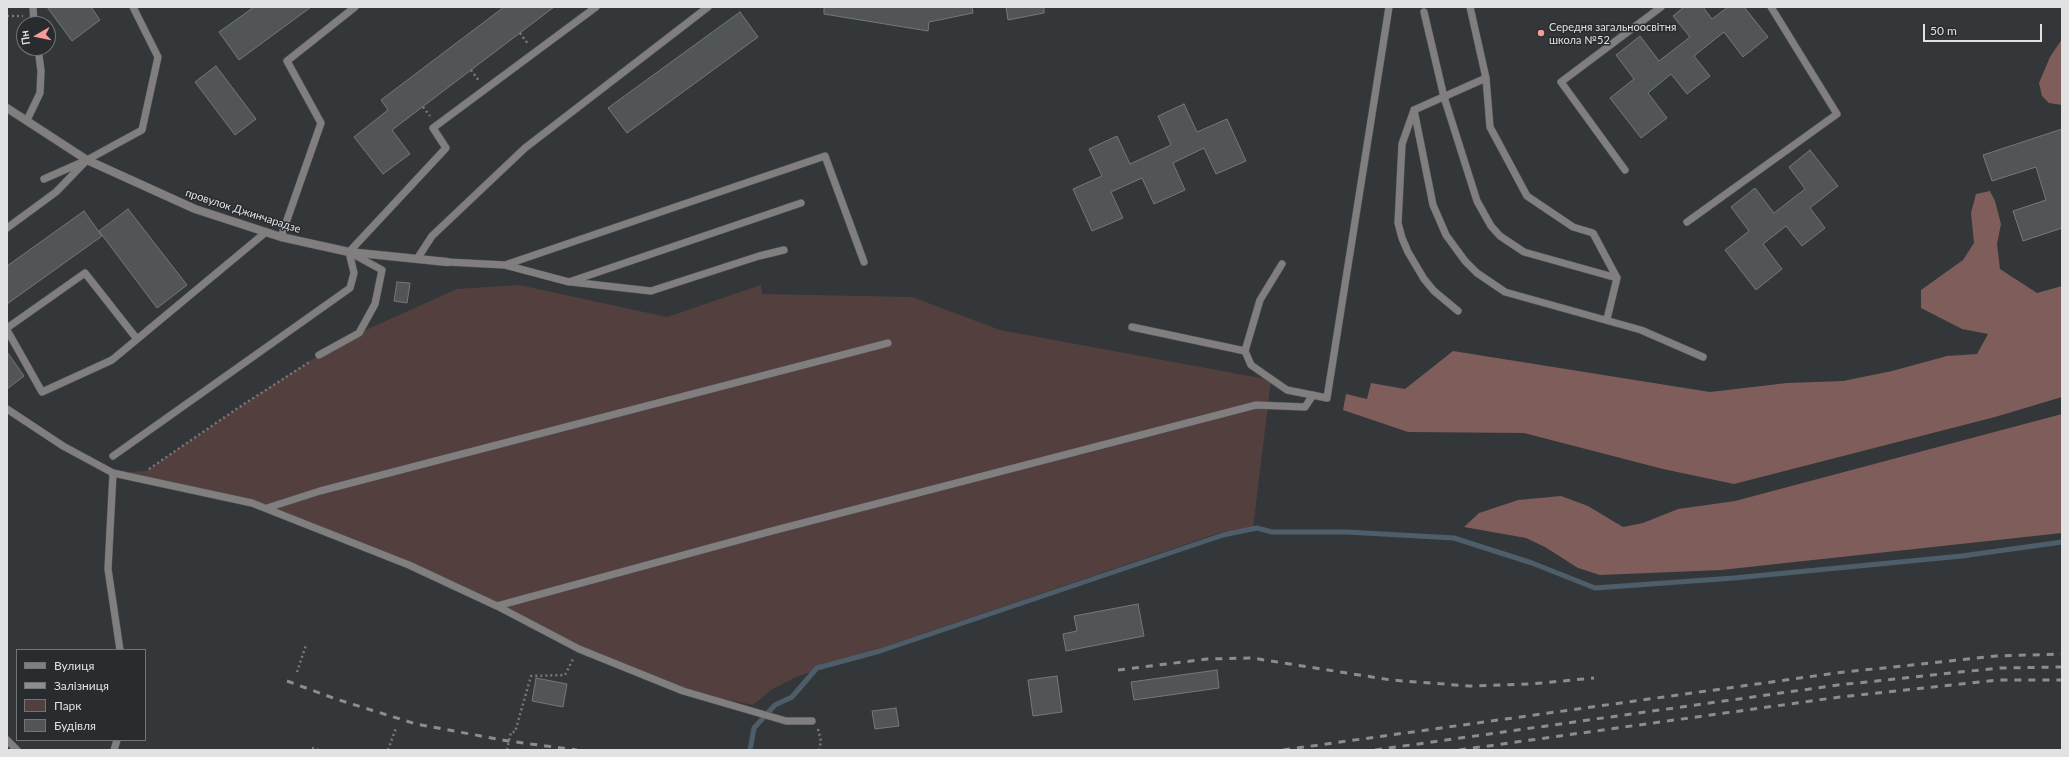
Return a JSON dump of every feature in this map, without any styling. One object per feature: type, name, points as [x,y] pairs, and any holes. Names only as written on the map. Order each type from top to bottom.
[{"type":"street","name":"провулок Джинчарадзе","points":[[7,108],[87,160],[195,209],[281,237],[349,252],[447,262]]},
{"type":"lane","points":[[44,179],[87,160],[142,130],[158,57],[133,7]]},
{"type":"lane","points":[[281,237],[321,123],[287,61],[355,7]]},
{"type":"lane","points":[[349,252],[446,148],[433,128],[596,7]]},
{"type":"lane","points":[[417,259],[432,236],[525,148],[708,7]]},
{"type":"lane","points":[[1282,264],[1260,300],[1245,351],[1251,365],[1287,390],[1327,398],[1389,7]]},
{"type":"lane","points":[[1470,7],[1486,78],[1490,127],[1527,196],[1573,227],[1593,233],[1617,278],[1607,319]]},
{"type":"lane","points":[[1625,170],[1561,82],[1661,7]]},
{"type":"lane","points":[[1687,222],[1837,114],[1771,7]]},
{"type":"lane","points":[[1424,12],[1444,97],[1476,202],[1483,214],[1500,236],[1524,252],[1538,258],[1617,278]]},
{"type":"lane","points":[[27,120],[40,93],[41,71],[39,56]]},
{"type":"lane","points":[[1458,311],[1434,291],[1420,272],[1408,252],[1398,223],[1402,144],[1414,110],[1486,78]]},
{"type":"lane","points":[[1414,110],[1433,205],[1446,235],[1465,261],[1490,283],[1505,292],[1607,319],[1641,330],[1703,357]]},
{"type":"lane","points":[[505,265],[825,156],[864,262]]},
{"type":"lane","points":[[7,228],[56,192],[87,160]]},
{"type":"lane","points":[[569,282],[801,203]]},
{"type":"lane","points":[[137,339],[85,273],[7,329],[42,392],[112,360],[266,232]]},
{"type":"lane","points":[[447,262],[505,265],[569,282],[651,291],[759,256],[784,250]]},
{"type":"lane","points":[[319,355],[360,333],[375,304],[382,270],[349,252]]},
{"type":"lane","points":[[113,456],[350,288],[354,273],[349,252]]},
{"type":"lane","points":[[1132,327],[1245,351]]},
{"type":"lane","points":[[267,508],[320,491],[888,344]]},
{"type":"lane","points":[[497,606],[768,532],[1256,405],[1305,407],[1313,395]]},
{"type":"lane","points":[[7,409],[63,446],[113,474],[252,503],[267,508],[409,565],[497,606],[579,649],[682,691],[743,710],[786,721],[812,721]]},
{"type":"lane","points":[[113,474],[108,569],[120,649]]},
{"type":"lane","points":[[7,740],[17,750]]},
{"type":"path","points":[[146,471],[319,355]]},
{"type":"path","points":[[297,672],[306,645]]},
{"type":"path","points":[[507,750],[511,732],[515,732],[531,676],[565,675],[579,649]]},
{"type":"path","points":[[812,721],[818,729],[821,741],[819,750]]},
{"type":"path","points":[[388,750],[396,728]]},
{"type":"path","points":[[312,748],[319,750]]},
{"type":"green space","points":[[519,285],[667,317],[761,285],[762,294],[912,297],[1000,330],[1271,380],[1253,529],[1222,532],[796,677],[771,690],[753,705],[683,691],[579,649],[497,606],[267,508],[113,473],[146,471],[319,355],[359,333],[457,289]]},
{"type":"shaded area","points":[[2062,39],[2062,105],[2049,103],[2042,96],[2039,83],[2050,57]]},
{"type":"shaded area","points":[[1990,191],[1995,201],[2001,224],[1997,244],[2000,269],[2037,293],[2062,286],[2062,397],[1995,417],[1734,484],[1663,469],[1524,433],[1408,432],[1343,410],[1346,394],[1367,399],[1371,383],[1405,389],[1453,351],[1710,392],[1787,383],[1843,381],[1892,371],[1947,356],[1977,354],[1988,334],[1962,329],[1921,308],[1921,290],[1963,260],[1974,243],[1971,213],[1976,194]]},
{"type":"shaded area","points":[[2062,414],[2062,533],[1721,570],[1600,575],[1578,568],[1545,547],[1526,538],[1464,527],[1479,513],[1518,500],[1561,496],[1588,506],[1623,527],[1643,523],[1678,509],[1735,501]]},
{"type":"building","points":[[47,7],[91,7],[100,20],[72,41],[56,19],[56,16],[54,16]]},
{"type":"building","points":[[254,7],[311,7],[239,60],[219,32]]},
{"type":"building","points":[[504,7],[554,7],[392,130],[410,154],[383,174],[354,137],[388,110],[381,100]]},
{"type":"building","points":[[824,7],[972,7],[973,13],[929,22],[928,31],[824,14]]},
{"type":"building","points":[[1006,7],[1044,7],[1044,13],[1008,20]]},
{"type":"building","points":[[1684,7],[1703,7],[1712,19],[1728,7],[1744,7],[1768,37],[1743,57],[1724,32],[1694,56],[1710,76],[1687,94],[1671,74],[1648,93],[1667,118],[1641,138],[1610,98],[1634,79],[1616,55],[1640,36],[1659,61],[1690,37],[1673,16]]},
{"type":"building","points":[[740,12],[758,37],[627,133],[608,108]]},
{"type":"building","points":[[216,66],[256,119],[235,135],[195,82]]},
{"type":"building","points":[[1184,104],[1197,132],[1227,119],[1246,161],[1216,174],[1204,148],[1173,163],[1185,190],[1154,204],[1142,178],[1111,192],[1123,218],[1092,231],[1073,189],[1102,176],[1089,149],[1117,136],[1130,164],[1171,145],[1158,116]]},
{"type":"building","points":[[2062,129],[2062,228],[2023,241],[2013,211],[2046,200],[2036,167],[1992,181],[1983,155]]},
{"type":"building","points":[[1810,150],[1838,186],[1810,208],[1825,228],[1802,246],[1786,226],[1763,244],[1782,269],[1756,290],[1725,250],[1749,231],[1731,207],[1755,188],[1774,213],[1805,189],[1789,167]]},
{"type":"building","points":[[128,209],[187,285],[157,308],[99,231]]},
{"type":"building","points":[[84,211],[102,236],[7,304],[7,266]]},
{"type":"building","points":[[397,282],[410,283],[407,303],[394,301]]},
{"type":"building","points":[[7,352],[24,376],[7,389]]},
{"type":"building","points":[[1138,604],[1144,636],[1066,651],[1063,634],[1077,631],[1074,616]]},
{"type":"building","points":[[1217,670],[1219,688],[1134,700],[1131,682]]},
{"type":"building","points":[[1057,676],[1062,712],[1033,716],[1028,680]]},
{"type":"building","points":[[536,678],[567,684],[563,707],[532,701]]},
{"type":"building","points":[[896,708],[899,726],[875,729],[872,711]]},
{"type":"waterway","points":[[750,750],[754,728],[775,705],[792,697],[817,668],[880,651],[1223,535],[1257,528],[1272,532],[1347,532],[1454,538],[1532,563],[1595,588],[1734,578],[1962,556],[2062,542]]},
{"type":"railway","points":[[1283,750],[1836,673],[1996,656],[2062,654]]},
{"type":"railway","points":[[1118,670],[1207,659],[1252,658],[1391,680],[1469,686],[1531,684],[1594,678]]},
{"type":"railway","points":[[1375,750],[1838,685],[1999,668],[2062,667]]},
{"type":"railway","points":[[1459,750],[1840,697],[1997,680],[2062,680]]},
{"type":"railway","points":[[287,681],[336,699],[416,724],[508,741],[577,750]]},
{"type":"place","name":"Середня загальноосвітня школа №52","points":[[1541,33]]}]
